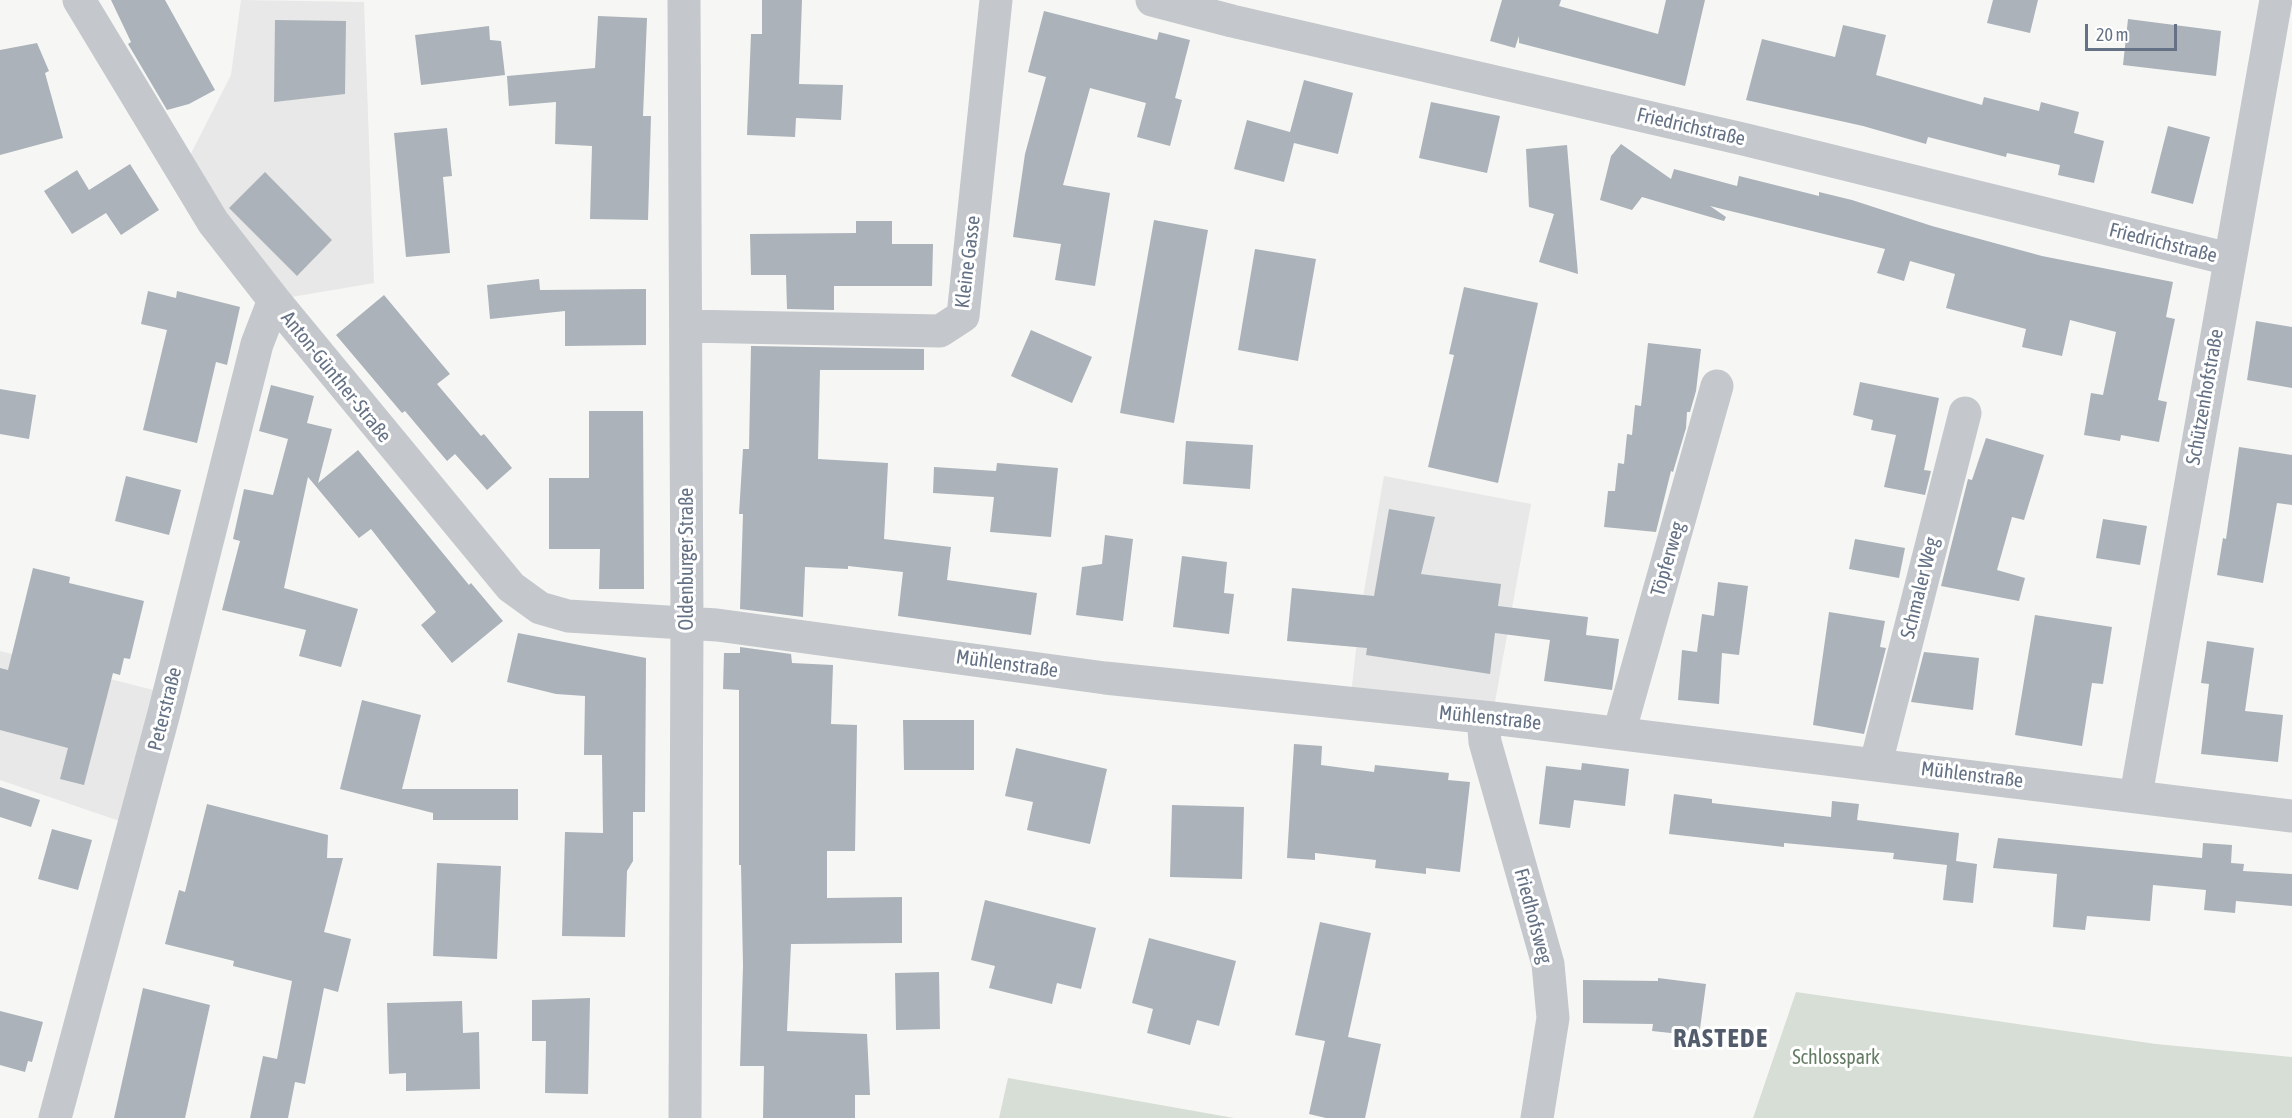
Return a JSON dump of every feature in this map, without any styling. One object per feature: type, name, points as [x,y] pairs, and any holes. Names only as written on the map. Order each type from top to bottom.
[{"type":"street","name":"Anton-Günther-Straße","points":[[79,0],[213,222],[274,300],[511,587],[540,608],[567,616],[687,624]]},
{"type":"street","name":"Oldenburger Straße","points":[[684,0],[687,624],[685,1118]]},
{"type":"street","name":"Kleine Gasse","points":[[686,326],[940,331],[963,316],[996,0]]},
{"type":"street","name":"Friedrichstraße","points":[[1152,0],[1232,21],[1747,140],[2229,259]]},
{"type":"street","name":"Schützenhofstraße","points":[[2136,795],[2276,0]]},
{"type":"street","name":"Peterstraße","points":[[55,1118],[164,713],[257,344],[274,300]]},
{"type":"street","name":"Töpferweg","points":[[1619,733],[1717,386]]},
{"type":"street","name":"Schmaler Weg","points":[[1876,763],[1965,413]]},
{"type":"street","name":"Mühlenstraße","points":[[687,624],[717,625],[1106,678],[1483,717],[1876,763],[2292,816]]},
{"type":"street","name":"Friedhofsweg","points":[[1483,717],[1485,742],[1548,964],[1553,1018],[1537,1118]]},
{"type":"shaded area","points":[[241,0],[364,2],[374,283],[274,300],[182,171],[231,75]]},
{"type":"shaded area","points":[[1384,476],[1531,504],[1492,718],[1350,703],[1360,614]]},
{"type":"shaded area","points":[[0,651],[169,694],[134,826],[0,780]]},
{"type":"green space","name":"Schlosspark","points":[[1796,992],[2156,1044],[2292,1057],[2292,1118],[1753,1118]]},
{"type":"green space","points":[[1008,1078],[1234,1118],[999,1118]]},
{"type":"building","points":[[111,0],[165,0],[215,90],[189,104],[167,110],[128,44],[131,42]]},
{"type":"building","points":[[762,0],[802,0],[799,84],[843,85],[841,120],[796,118],[795,137],[747,135],[751,34],[762,34]]},
{"type":"building","points":[[1502,0],[1561,0],[1559,6],[1658,34],[1666,0],[1705,0],[1685,86],[1519,43],[1519,36],[1515,48],[1490,41]]},
{"type":"building","points":[[1993,0],[2038,0],[2030,33],[1987,23]]},
{"type":"building","points":[[1044,11],[1157,40],[1159,32],[1190,40],[1175,98],[1182,100],[1170,146],[1137,137],[1146,103],[1090,88],[1063,185],[1110,193],[1095,286],[1055,280],[1061,244],[1013,237],[1025,154],[1046,77],[1028,72]]},
{"type":"building","points":[[598,16],[647,18],[643,116],[651,116],[648,220],[590,219],[592,146],[555,144],[556,102],[509,106],[507,76],[595,68]]},
{"type":"building","points":[[2128,19],[2221,31],[2216,76],[2123,65]]},
{"type":"building","points":[[275,20],[346,21],[345,94],[274,102]]},
{"type":"building","points":[[1843,25],[1886,35],[1876,75],[1982,105],[1984,97],[2039,111],[2041,102],[2079,112],[2074,133],[2104,141],[2094,183],[2058,175],[2060,165],[2007,153],[2006,157],[1928,137],[1926,144],[1863,126],[1746,100],[1762,39],[1835,57]]},
{"type":"building","points":[[489,26],[490,40],[501,41],[505,75],[421,85],[415,35]]},
{"type":"building","points":[[37,43],[49,71],[45,73],[63,138],[0,155],[0,50]]},
{"type":"building","points":[[1304,80],[1353,93],[1338,154],[1294,143],[1284,182],[1234,169],[1247,120],[1290,132]]},
{"type":"building","points":[[1431,102],[1500,116],[1487,173],[1419,158]]},
{"type":"building","points":[[2168,126],[2210,137],[2193,204],[2151,193]]},
{"type":"building","points":[[447,128],[452,176],[443,177],[450,253],[406,257],[394,133]]},
{"type":"building","points":[[1621,144],[1671,179],[1674,169],[1737,186],[1739,176],[1819,196],[1819,192],[2042,256],[2173,282],[2166,317],[2175,319],[2158,400],[2167,402],[2159,442],[2121,435],[2120,441],[2084,435],[2091,393],[2103,395],[2116,332],[2070,320],[2062,356],[2022,347],[2026,329],[1946,308],[1955,274],[1910,261],[1904,281],[1877,273],[1885,249],[1710,206],[1726,217],[1724,221],[1642,197],[1632,210],[1600,200],[1611,156]]},
{"type":"building","points":[[1567,145],[1578,274],[1539,262],[1554,214],[1529,207],[1526,149]]},
{"type":"building","points":[[130,164],[159,210],[121,235],[106,213],[72,234],[44,191],[77,170],[89,190]]},
{"type":"building","points":[[265,172],[332,240],[297,276],[229,208]]},
{"type":"building","points":[[1154,220],[1208,230],[1174,423],[1120,413]]},
{"type":"building","points":[[856,221],[892,221],[892,244],[933,244],[932,286],[834,286],[834,310],[787,309],[786,275],[751,275],[750,234],[856,233]]},
{"type":"building","points":[[1255,249],[1316,259],[1298,361],[1238,350]]},
{"type":"building","points":[[539,279],[540,290],[646,289],[646,345],[565,346],[565,311],[490,319],[487,285]]},
{"type":"building","points":[[1464,287],[1538,303],[1498,483],[1428,467],[1454,355],[1449,354]]},
{"type":"building","points":[[148,291],[176,298],[177,291],[240,307],[227,365],[216,362],[197,443],[143,430],[167,330],[141,324]]},
{"type":"building","points":[[384,295],[450,374],[437,384],[481,436],[484,434],[512,468],[487,490],[455,454],[447,461],[405,411],[402,413],[336,335]]},
{"type":"building","points":[[2256,321],[2292,327],[2292,388],[2247,380]]},
{"type":"building","points":[[1031,330],[1092,357],[1072,403],[1011,376]]},
{"type":"building","points":[[1648,343],[1701,349],[1696,391],[1690,412],[1687,412],[1686,428],[1673,472],[1671,471],[1656,532],[1604,527],[1608,491],[1615,491],[1618,463],[1624,464],[1627,434],[1632,435],[1635,405],[1641,406]]},
{"type":"building","points":[[751,346],[924,349],[924,370],[820,370],[818,459],[888,463],[884,539],[951,547],[947,580],[1037,593],[1031,635],[898,616],[903,572],[848,566],[848,569],[805,567],[803,617],[740,609],[743,514],[739,514],[743,449],[749,449]]},
{"type":"building","points":[[1860,382],[1939,398],[1924,470],[1931,471],[1925,495],[1884,487],[1896,435],[1871,430],[1873,420],[1853,415]]},
{"type":"building","points":[[271,385],[314,396],[307,423],[332,429],[318,483],[358,450],[469,585],[471,583],[503,621],[452,663],[421,625],[436,612],[371,529],[359,538],[308,477],[284,588],[358,609],[341,667],[299,656],[306,630],[222,610],[240,541],[233,539],[244,489],[273,495],[288,439],[259,431]]},
{"type":"building","points":[[0,389],[36,395],[29,439],[0,434]]},
{"type":"building","points":[[589,411],[643,411],[644,589],[599,589],[600,549],[549,549],[549,478],[589,478]]},
{"type":"building","points":[[1986,438],[2044,455],[2024,520],[2012,517],[1997,570],[2025,578],[2019,601],[1941,586],[1968,479],[1972,480]]},
{"type":"building","points":[[1186,441],[1253,445],[1250,489],[1183,484]]},
{"type":"building","points":[[2239,447],[2292,455],[2292,505],[2277,503],[2263,583],[2217,575],[2223,538],[2226,539]]},
{"type":"building","points":[[997,463],[1058,468],[1051,537],[990,532],[994,497],[933,493],[934,467],[996,471]]},
{"type":"building","points":[[126,476],[181,490],[169,535],[115,521]]},
{"type":"building","points":[[1389,509],[1435,517],[1421,574],[1501,584],[1498,606],[1588,617],[1586,635],[1619,639],[1612,690],[1544,681],[1550,640],[1495,633],[1490,674],[1366,655],[1367,648],[1287,641],[1292,588],[1374,596]]},
{"type":"building","points":[[2103,519],[2147,526],[2140,565],[2096,558]]},
{"type":"building","points":[[1105,535],[1133,539],[1123,621],[1076,615],[1082,567],[1102,564]]},
{"type":"building","points":[[1855,539],[1905,548],[1899,578],[1849,569]]},
{"type":"building","points":[[1182,556],[1227,562],[1224,593],[1234,594],[1229,634],[1173,627]]},
{"type":"building","points":[[33,568],[70,577],[69,583],[144,601],[130,659],[124,658],[120,675],[113,673],[84,785],[60,779],[68,748],[0,730],[0,668],[8,670]]},
{"type":"building","points":[[1718,582],[1748,586],[1739,655],[1722,653],[1719,704],[1678,700],[1682,650],[1697,652],[1702,614],[1714,616]]},
{"type":"building","points":[[1829,612],[1885,621],[1880,647],[1886,648],[1864,734],[1813,725]]},
{"type":"building","points":[[2035,615],[2112,627],[2103,684],[2092,683],[2082,746],[2015,735]]},
{"type":"building","points":[[518,633],[646,658],[645,812],[633,812],[633,861],[627,871],[625,937],[562,936],[565,832],[603,833],[602,755],[584,755],[585,696],[556,694],[507,682]]},
{"type":"building","points":[[2207,641],[2254,648],[2245,711],[2283,715],[2278,762],[2201,754],[2209,684],[2201,683]]},
{"type":"building","points":[[740,647],[791,654],[792,663],[833,665],[831,724],[857,725],[855,851],[827,851],[827,898],[902,897],[902,943],[791,944],[787,1031],[867,1034],[870,1095],[855,1095],[855,1118],[763,1118],[764,1066],[740,1066],[743,966],[741,865],[739,865],[739,690],[723,689],[724,653],[740,653]]},
{"type":"building","points":[[1924,652],[1979,658],[1973,710],[1911,702]]},
{"type":"building","points":[[362,700],[421,715],[402,789],[518,789],[518,820],[433,820],[433,813],[340,789]]},
{"type":"building","points":[[903,720],[974,720],[974,770],[904,770]]},
{"type":"building","points":[[1294,744],[1322,746],[1321,765],[1374,772],[1375,765],[1449,773],[1448,780],[1470,782],[1460,872],[1426,868],[1426,874],[1375,868],[1376,860],[1315,853],[1315,860],[1287,858]]},
{"type":"building","points":[[1016,748],[1107,769],[1090,844],[1027,830],[1033,802],[1005,796]]},
{"type":"building","points":[[1582,763],[1629,769],[1625,806],[1574,800],[1570,828],[1539,824],[1546,766],[1581,770]]},
{"type":"building","points":[[0,787],[40,800],[31,827],[0,817]]},
{"type":"building","points":[[1674,794],[1712,799],[1712,803],[1831,817],[1832,801],[1859,804],[1857,820],[1959,833],[1956,861],[1977,864],[1973,903],[1943,900],[1947,865],[1893,859],[1894,853],[1784,843],[1784,847],[1669,834]]},
{"type":"building","points":[[207,804],[328,835],[327,858],[343,858],[324,932],[351,939],[338,992],[324,988],[305,1084],[295,1082],[288,1118],[250,1118],[263,1056],[277,1059],[292,981],[233,966],[234,961],[165,944],[179,890],[185,892]]},
{"type":"building","points":[[1172,805],[1244,807],[1242,879],[1170,877]]},
{"type":"building","points":[[52,829],[92,840],[78,890],[38,879]]},
{"type":"building","points":[[1998,838],[2202,858],[2203,843],[2232,845],[2231,863],[2244,864],[2243,871],[2292,874],[2292,906],[2236,901],[2235,913],[2204,910],[2206,890],[2153,885],[2150,921],[2087,916],[2085,930],[2053,927],[2057,874],[1993,868]]},
{"type":"building","points":[[437,863],[501,866],[497,959],[433,956]]},
{"type":"building","points":[[985,900],[1096,928],[1081,989],[1057,983],[1052,1004],[989,988],[995,966],[971,960]]},
{"type":"building","points":[[1320,922],[1371,933],[1348,1037],[1381,1044],[1365,1118],[1326,1118],[1309,1114],[1325,1041],[1295,1035]]},
{"type":"building","points":[[1149,938],[1236,961],[1219,1026],[1197,1020],[1190,1045],[1147,1033],[1153,1009],[1132,1003]]},
{"type":"building","points":[[939,972],[940,1029],[896,1030],[895,973]]},
{"type":"building","points":[[1658,978],[1706,984],[1699,1036],[1652,1031],[1653,1024],[1583,1023],[1583,980],[1658,981]]},
{"type":"building","points":[[143,988],[210,1005],[185,1118],[114,1118]]},
{"type":"building","points":[[590,998],[588,1094],[545,1093],[546,1041],[532,1041],[532,1000]]},
{"type":"building","points":[[462,1001],[463,1033],[479,1032],[480,1089],[406,1091],[406,1073],[389,1074],[387,1003]]},
{"type":"building","points":[[0,1011],[43,1022],[32,1062],[28,1061],[25,1072],[0,1065]]},
{"type":"district","name":"RASTEDE","points":[[1721,1039]]}]
